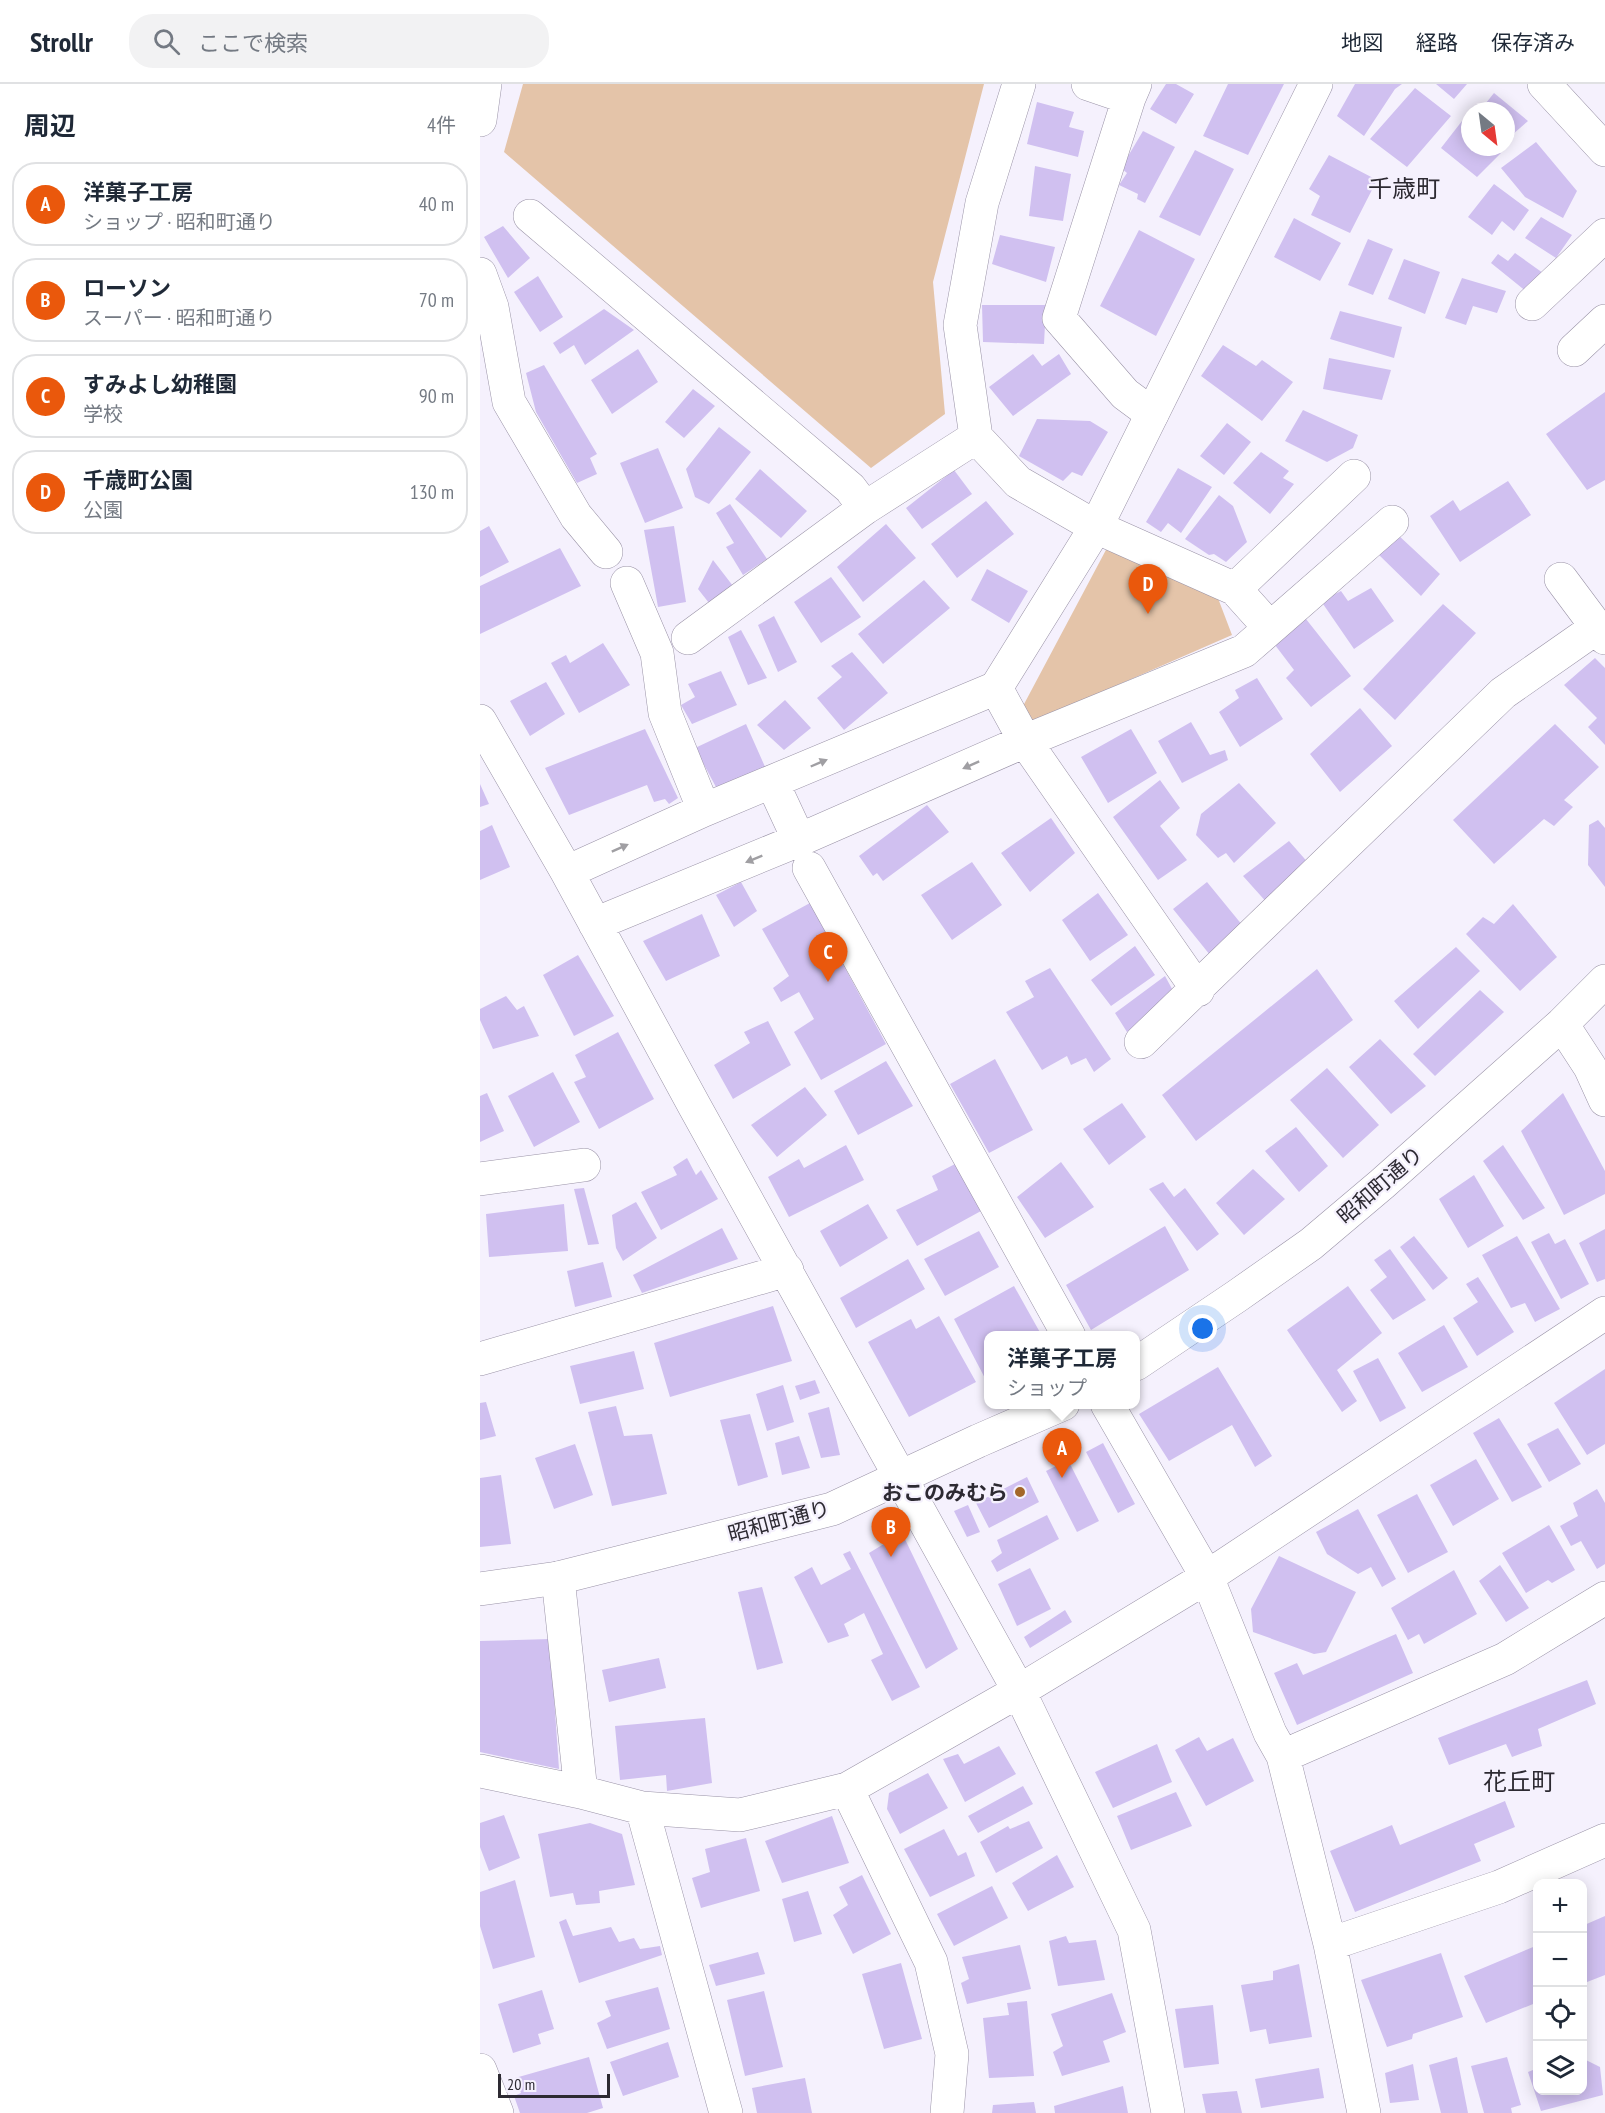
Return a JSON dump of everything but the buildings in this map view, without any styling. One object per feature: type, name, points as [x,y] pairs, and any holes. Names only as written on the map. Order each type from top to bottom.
[{"type":"street","points":[[480,120],[485,84]]},
{"type":"street","points":[[1019,84],[982,203],[960,325],[976,437],[1018,482],[1096,527],[1235,589],[1270,628]]},
{"type":"street","points":[[1088,84],[1132,91],[1059,318],[1125,394],[1152,414]]},
{"type":"street","points":[[567,872],[704,810],[996,688],[1096,527],[1316,84]]},
{"type":"street","points":[[1544,84],[1605,150]]},
{"type":"street","points":[[530,216],[850,488],[865,508]]},
{"type":"street","points":[[1533,304],[1605,235]]},
{"type":"street","points":[[480,274],[492,307],[509,402],[576,516],[606,552]]},
{"type":"street","points":[[1574,350],[1605,321]]},
{"type":"street","points":[[688,638],[865,508],[976,437]]},
{"type":"street","points":[[1235,589],[1354,476]]},
{"type":"street","points":[[595,924],[804,854],[1025,741],[1244,651],[1392,522]]},
{"type":"street","points":[[1141,1042],[1503,693],[1601,633],[1561,579]]},
{"type":"street","points":[[627,583],[657,653],[665,713],[704,810]]},
{"type":"street","points":[[996,688],[1025,741],[1197,990]]},
{"type":"street","points":[[480,721],[567,872],[1019,1691],[1134,1930],[1168,2113]]},
{"type":"street","points":[[772,782],[804,854],[1067,1331]]},
{"type":"street","name":"昭和町通り","points":[[1140,1361],[1311,1244],[1562,1024],[1605,981]]},
{"type":"street","points":[[1562,1024],[1590,1067],[1605,1100]]},
{"type":"street","points":[[480,1179],[584,1165]]},
{"type":"street","points":[[480,1359],[787,1270]]},
{"type":"street","points":[[480,1771],[581,1792],[642,1808],[740,1815],[848,1789],[1019,1691],[1207,1576],[1605,1313]]},
{"type":"street","name":"昭和町通り","points":[[480,1589],[558,1578],[832,1509],[1052,1409]]},
{"type":"street","points":[[1110,1409],[1207,1576],[1270,1733],[1283,1756],[1329,1944],[1364,2113]]},
{"type":"street","points":[[558,1578],[581,1792]]},
{"type":"street","points":[[1283,1756],[1504,1659],[1605,1598]]},
{"type":"street","points":[[848,1789],[931,1962],[952,2054],[947,2113]]},
{"type":"street","points":[[642,1808],[726,2113]]},
{"type":"street","points":[[1329,1944],[1499,1887],[1605,1840]]},
{"type":"street","points":[[480,2070],[497,2113]]},
{"type":"shaded area","points":[[523,84],[984,84],[933,282],[945,414],[871,468],[504,152]]},
{"type":"shaded area","points":[[1107,548],[1216,593],[1232,635],[1033,722],[1023,706]]},
{"type":"place","name":"千歳町公園","points":[[1148,614]]},
{"type":"place","name":"すみよし幼稚園","points":[[828,982]]},
{"type":"place","name":"洋菓子工房","points":[[1062,1478]]},
{"type":"place","name":"おこのみむら","points":[[1020,1492]]},
{"type":"place","name":"ローソン","points":[[891,1557]]},
{"type":"district","name":"千歳町","points":[[1404,188]]},
{"type":"district","name":"花丘町","points":[[1519,1781]]}]
